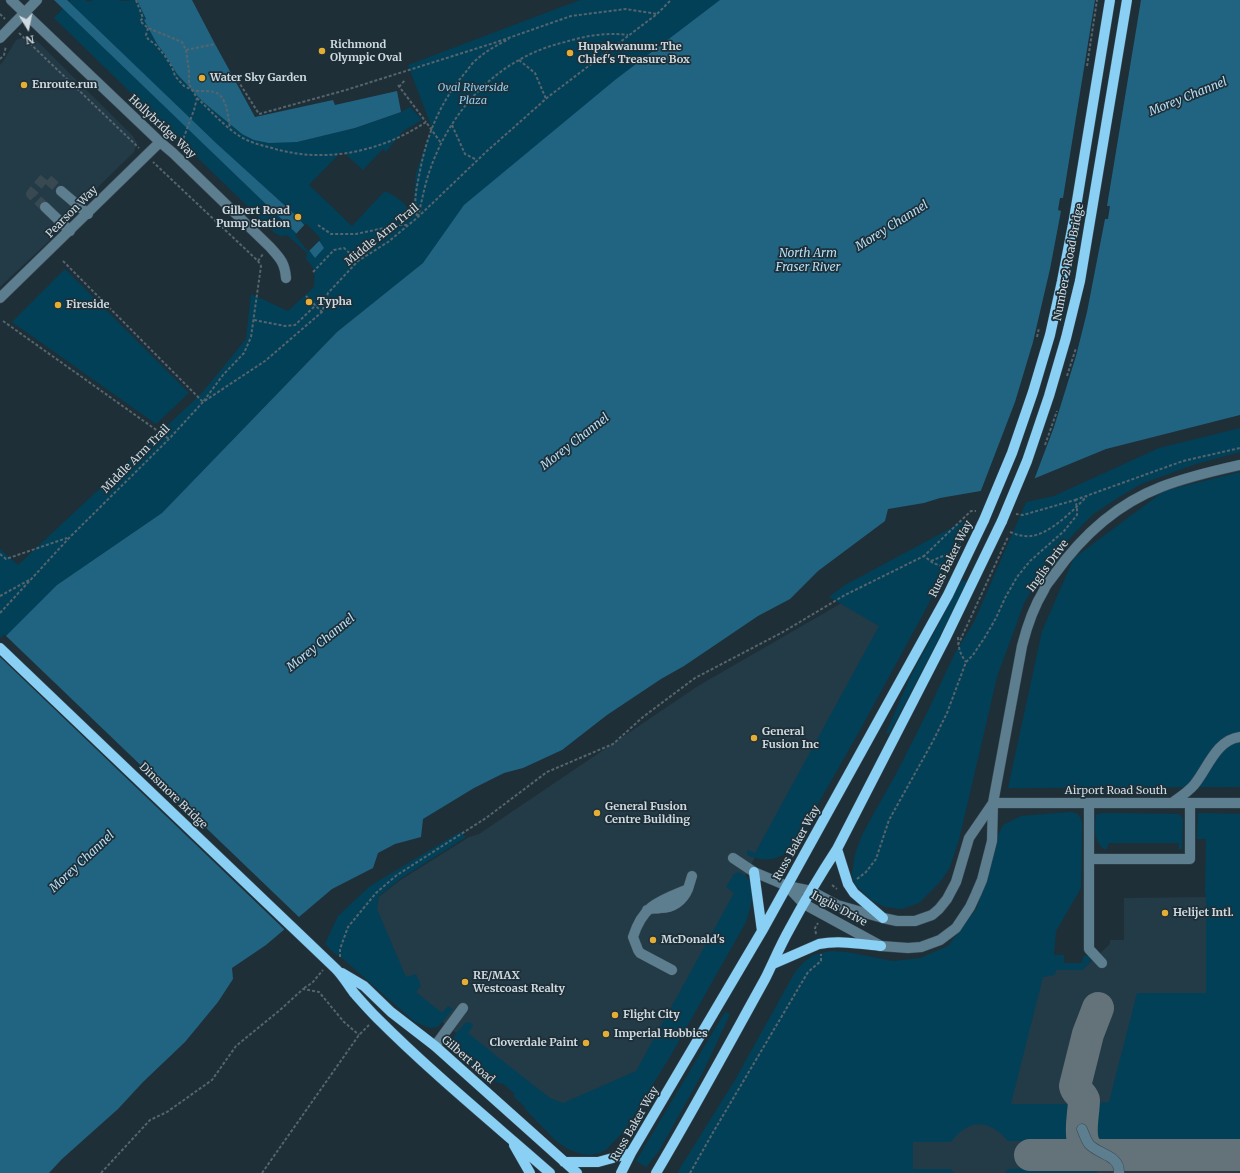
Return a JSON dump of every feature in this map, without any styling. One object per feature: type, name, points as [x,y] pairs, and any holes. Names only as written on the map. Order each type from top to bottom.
[{"type":"main road","name":"Number 2 Road Bridge","points":[[984,520],[1012,453],[1033,392],[1050,335],[1074,219],[1110,0]]},
{"type":"main road","name":"Number 2 Road Bridge","points":[[837,849],[951,628],[1002,521],[1027,461],[1049,396],[1080,280],[1127,0]]},
{"type":"main road","name":"Russ Baker Way","points":[[621,1173],[631,1153],[762,931],[944,601],[984,520]]},
{"type":"main road","name":"Dinsmore Bridge","points":[[0,648],[334,966]]},
{"type":"main road","points":[[656,1173],[689,1118],[773,964],[788,931],[837,849]]},
{"type":"main road","points":[[837,849],[848,884],[854,893],[883,918]]},
{"type":"main road","points":[[754,872],[762,931]]},
{"type":"main road","points":[[773,964],[826,942],[844,942],[881,946]]},
{"type":"main road","points":[[334,966],[354,993],[377,1018],[443,1081],[550,1173]]},
{"type":"main road","name":"Gilbert Road","points":[[334,966],[364,986],[391,1012],[435,1046],[576,1173]]},
{"type":"main road","points":[[509,1137],[530,1173]]},
{"type":"main road","points":[[564,1162],[598,1162],[631,1153]]},
{"type":"street","name":"Hollybridge Way","points":[[11,0],[270,247],[282,260],[286,270],[286,278]]},
{"type":"street","points":[[0,38],[37,0]]},
{"type":"street","name":"Pearson Way","points":[[0,298],[88,214],[160,142]]},
{"type":"street","points":[[61,191],[88,214]]},
{"type":"street","points":[[45,207],[70,231]]},
{"type":"street","name":"Inglis Drive","points":[[787,886],[804,904],[881,946],[908,948],[921,947],[940,940],[956,928],[970,907],[982,880],[992,841],[993,803],[1022,646],[1028,624],[1044,588],[1066,558],[1090,533],[1108,518],[1142,496],[1180,480],[1240,465]]},
{"type":"street","points":[[1172,802],[1185,794],[1195,784],[1220,747],[1231,739],[1240,737]]},
{"type":"street","name":"Inglis Drive","points":[[787,886],[811,891],[837,905],[897,921],[915,921],[932,915],[939,910],[947,899],[956,882],[969,838],[993,803]]},
{"type":"street","name":"Airport Road South","points":[[993,803],[1240,803]]},
{"type":"street","points":[[1089,803],[1089,949],[1102,963]]},
{"type":"street","points":[[1089,859],[1190,858],[1190,803]]},
{"type":"street","points":[[733,858],[754,872],[787,886]]},
{"type":"street","points":[[672,970],[640,953],[633,937],[647,910],[666,908],[680,902],[688,889],[692,876]]},
{"type":"street","points":[[435,1046],[463,1008]]},
{"type":"street","points":[[1082,1129],[1090,1145],[1114,1160],[1118,1165],[1119,1173]]},
{"type":"path","points":[[136,0],[143,18],[140,21],[148,28],[182,42],[186,50],[189,84],[197,98],[230,129],[242,137],[261,146],[286,152],[314,156],[349,153],[379,146],[426,122]]},
{"type":"path","name":"Middle Arm Trail","points":[[0,613],[69,538],[203,402],[265,361],[322,312],[328,292],[358,261],[388,242],[418,217],[477,160],[546,99],[656,14],[671,0]]},
{"type":"path","points":[[1087,67],[1097,0]]},
{"type":"path","points":[[235,76],[259,114],[346,90],[570,16],[626,9],[656,14]]},
{"type":"path","points":[[148,28],[146,35],[148,39],[156,45],[165,56],[172,67],[174,76],[184,86],[197,92],[214,92],[220,95],[226,107],[230,129]]},
{"type":"path","points":[[418,217],[430,168],[441,143],[461,111],[477,91],[502,70],[550,45],[585,36],[616,33],[628,35]]},
{"type":"path","points":[[418,217],[415,208],[420,167],[431,128],[444,102],[475,61],[491,48],[515,35]]},
{"type":"path","points":[[27,41],[132,142]]},
{"type":"path","points":[[186,50],[215,44]]},
{"type":"path","points":[[519,60],[535,73],[546,99]]},
{"type":"path","points":[[405,80],[398,86],[441,143]]},
{"type":"path","points":[[181,145],[197,98]]},
{"type":"path","points":[[452,125],[465,154],[477,160]]},
{"type":"path","points":[[63,261],[203,402],[223,375],[244,353],[251,337],[261,266],[258,261],[158,166]]},
{"type":"path","points":[[318,225],[330,234],[356,234],[398,225],[408,225]]},
{"type":"path","points":[[313,272],[334,250],[344,248],[358,261]]},
{"type":"path","points":[[306,296],[322,312]]},
{"type":"path","points":[[254,320],[285,326],[295,325],[316,305]]},
{"type":"path","points":[[3,321],[169,438]]},
{"type":"path","name":"Number 2 Road Bridge","points":[[1037,338],[1040,325]]},
{"type":"path","points":[[1075,500],[1183,461],[1240,448]]},
{"type":"path","points":[[966,662],[960,655],[958,645],[1010,532],[1024,536],[1040,534],[1048,530],[1077,507],[1088,495]]},
{"type":"path","points":[[975,511],[978,504]]},
{"type":"path","points":[[854,881],[866,872],[876,859],[889,820],[933,741],[966,662],[973,655],[985,637],[1017,577],[1030,561],[1064,531],[1077,515],[1077,507]]},
{"type":"path","points":[[931,562],[955,551],[968,525]]},
{"type":"path","points":[[0,554],[6,559],[69,538]]},
{"type":"path","points":[[101,1173],[150,1120],[167,1112],[212,1080],[236,1046],[303,989],[341,961],[339,954],[348,927],[376,893],[398,874],[486,818],[547,772],[613,744],[643,717],[695,678],[782,632],[845,595],[924,556]]},
{"type":"path","points":[[0,596],[32,579]]},
{"type":"path","points":[[832,885],[839,888],[835,893]]},
{"type":"path","points":[[817,938],[815,928],[818,922]]},
{"type":"path","points":[[690,1173],[808,972],[821,961],[821,955]]},
{"type":"path","points":[[303,989],[319,992],[344,1022],[358,1035]]},
{"type":"path","points":[[262,1173],[358,1035],[377,1018]]},
{"type":"shaded area","points":[[27,36],[36,40],[133,136],[137,143],[134,152],[56,228],[50,240],[0,287],[0,65],[16,40]]},
{"type":"shaded area","points":[[852,597],[885,616],[708,945],[629,1087],[557,1115],[409,995],[371,903],[399,881],[469,837],[479,834],[698,686]]},
{"type":"shaded area","points":[[1206,897],[1206,899],[1240,899],[1240,1173],[694,1173],[956,965],[1082,970],[1110,944],[1110,940],[1124,940],[1124,898]]},
{"type":"green space","name":"Oval Riverside Plaza","points":[[71,0],[85,0],[88,2],[93,0],[137,0],[146,19],[144,20],[157,44],[177,74],[202,101],[242,134],[297,142],[356,128],[401,112],[410,107],[422,120],[403,131],[386,152],[383,149],[363,170],[342,151],[309,185],[352,226],[385,191],[398,198],[405,205],[408,209],[409,218],[413,213],[416,173],[432,128],[408,65],[580,0],[787,0],[423,263],[337,332],[162,513],[57,585],[0,644],[0,549],[18,565],[202,393],[246,339],[251,294],[288,311],[314,287],[315,279],[312,266],[306,259],[307,253],[287,235],[282,236],[276,234],[54,18]]},
{"type":"green space","points":[[65,269],[189,393],[156,424],[12,322]]},
{"type":"green space","points":[[1240,428],[1240,452],[1196,464],[1141,484],[1092,515],[1051,558],[1024,603],[997,677],[959,840],[949,869],[940,882],[919,903],[902,909],[885,907],[873,901],[856,886],[853,880],[852,873],[855,854],[863,833],[897,772],[955,653],[974,622],[1026,502],[1054,496],[1159,448]]},
{"type":"green space","points":[[1240,472],[1240,787],[1008,788],[1042,631],[1074,558],[1164,491]]},
{"type":"green space","points":[[968,519],[928,605],[860,730],[793,848],[777,858],[771,859],[760,859],[747,855],[747,850],[755,853],[879,626],[829,597],[845,585]]},
{"type":"green space","points":[[962,580],[967,582],[889,734],[886,733],[909,680]]},
{"type":"green space","points":[[1071,812],[1078,814],[1082,821],[1081,888],[1056,931],[1054,955],[1064,955],[1064,963],[1082,963],[1083,956],[1088,956],[1092,960],[1082,970],[1056,970],[1055,975],[1043,977],[1011,1104],[1069,1105],[1075,1112],[1075,1116],[1072,1131],[1067,1141],[1008,1141],[994,1128],[979,1124],[972,1125],[965,1129],[951,1142],[913,1142],[913,1169],[951,1169],[954,1173],[677,1173],[735,1080],[795,972],[803,963],[813,955],[830,951],[847,952],[893,961],[920,958],[948,946],[977,908],[996,839],[1003,825],[1021,816]]},
{"type":"green space","points":[[1102,813],[1179,814],[1183,819],[1182,849],[1179,849],[1179,843],[1109,843],[1106,850],[1099,844],[1095,830],[1096,815]]},
{"type":"green space","points":[[1198,813],[1240,814],[1240,1141],[1098,1142],[1092,1133],[1091,1107],[1095,1103],[1109,1102],[1137,993],[1206,993],[1206,839],[1197,839]]},
{"type":"green space","points":[[460,832],[466,837],[400,879],[379,896],[377,909],[406,977],[416,974],[421,986],[416,992],[442,1013],[448,1006],[453,1009],[438,1027],[430,1028],[415,1022],[325,944],[338,916],[370,886]]},
{"type":"green space","points":[[738,872],[745,876],[752,887],[750,908],[746,922],[671,1055],[625,1130],[607,1149],[600,1153],[591,1155],[581,1154],[568,1149],[556,1141],[525,1109],[525,1107],[513,1096],[515,1094],[502,1083],[500,1084],[494,1080],[491,1081],[479,1073],[453,1050],[452,1042],[455,1035],[465,1023],[470,1022],[473,1026],[468,1033],[550,1098],[563,1103],[636,1071],[734,893],[726,887],[734,874]]},
{"type":"green space","points":[[725,1012],[730,1014],[703,1072],[659,1151],[646,1167],[636,1161]]},
{"type":"green space","points":[[1101,1166],[1096,1173],[1005,1173],[1008,1169]]},
{"type":"water","points":[[54,0],[67,0],[217,144],[293,213],[324,248],[315,258],[295,232]]},
{"type":"water","points":[[137,0],[192,0],[255,117],[333,100],[335,105],[397,91],[401,112],[355,128],[297,142],[269,143],[254,140],[242,134],[202,101],[177,74],[157,44],[144,20],[146,19]]},
{"type":"water","name":"North Arm Fraser River","points":[[720,0],[1240,0],[1240,415],[1106,449],[1021,484],[940,498],[924,503],[888,509],[885,521],[818,571],[790,599],[758,616],[684,666],[661,679],[607,715],[562,750],[523,768],[504,773],[474,788],[423,819],[421,837],[395,844],[378,853],[373,868],[332,889],[266,945],[232,968],[233,979],[218,1002],[185,1042],[143,1082],[118,1109],[62,1159],[49,1173],[0,1173],[0,642],[57,585],[162,513],[337,332],[423,263],[464,205],[615,80]]},
{"type":"pier","points":[[1095,0],[1141,0],[1107,206],[1110,206],[1108,219],[1105,219],[1087,312],[1076,356],[1054,427],[1034,480],[1022,486],[980,493],[1015,402],[1033,342],[1050,269],[1061,211],[1058,210],[1060,198],[1063,198]]},
{"type":"pier","points":[[306,223],[321,239],[308,252],[295,235]]},
{"type":"pier","points":[[4,634],[301,919],[286,931],[0,657],[0,639]]},
{"type":"taxiway","points":[[1098,1008],[1088,1034],[1075,1086],[1084,1100],[1082,1124],[1083,1141],[1091,1152],[1099,1155]]},
{"type":"taxiway","points":[[1030,1155],[1240,1155]]},
{"type":"tunnel","points":[[45,207],[31,194],[45,177],[61,191]]},
{"type":"place","name":"Richmond Olympic Oval","points":[[322,51]]},
{"type":"place","name":"Hupakwanum: The Chief's Treasure Box","points":[[570,53]]},
{"type":"place","name":"Water Sky Garden","points":[[202,78]]},
{"type":"place","name":"Enroute.run","points":[[24,85]]},
{"type":"place","name":"Gilbert Road Pump Station","points":[[298,217]]},
{"type":"place","name":"Typha","points":[[309,302]]},
{"type":"place","name":"Fireside","points":[[58,305]]},
{"type":"place","name":"General Fusion Inc","points":[[754,738]]},
{"type":"place","name":"General Fusion Centre Building","points":[[597,813]]},
{"type":"place","name":"Helijet Intl.","points":[[1165,913]]},
{"type":"place","name":"McDonald's","points":[[653,940]]},
{"type":"place","name":"RE/MAX Westcoast Realty","points":[[465,982]]},
{"type":"place","name":"Flight City","points":[[615,1015]]},
{"type":"place","name":"Imperial Hobbies","points":[[606,1034]]},
{"type":"place","name":"Cloverdale Paint","points":[[586,1043]]},
{"type":"water label","name":"Morey Channel","points":[[1188,97]]},
{"type":"water label","name":"Morey Channel","points":[[892,226]]},
{"type":"water label","name":"Morey Channel","points":[[575,442]]},
{"type":"water label","name":"Morey Channel","points":[[321,643]]},
{"type":"water label","name":"Morey Channel","points":[[82,862]]}]
